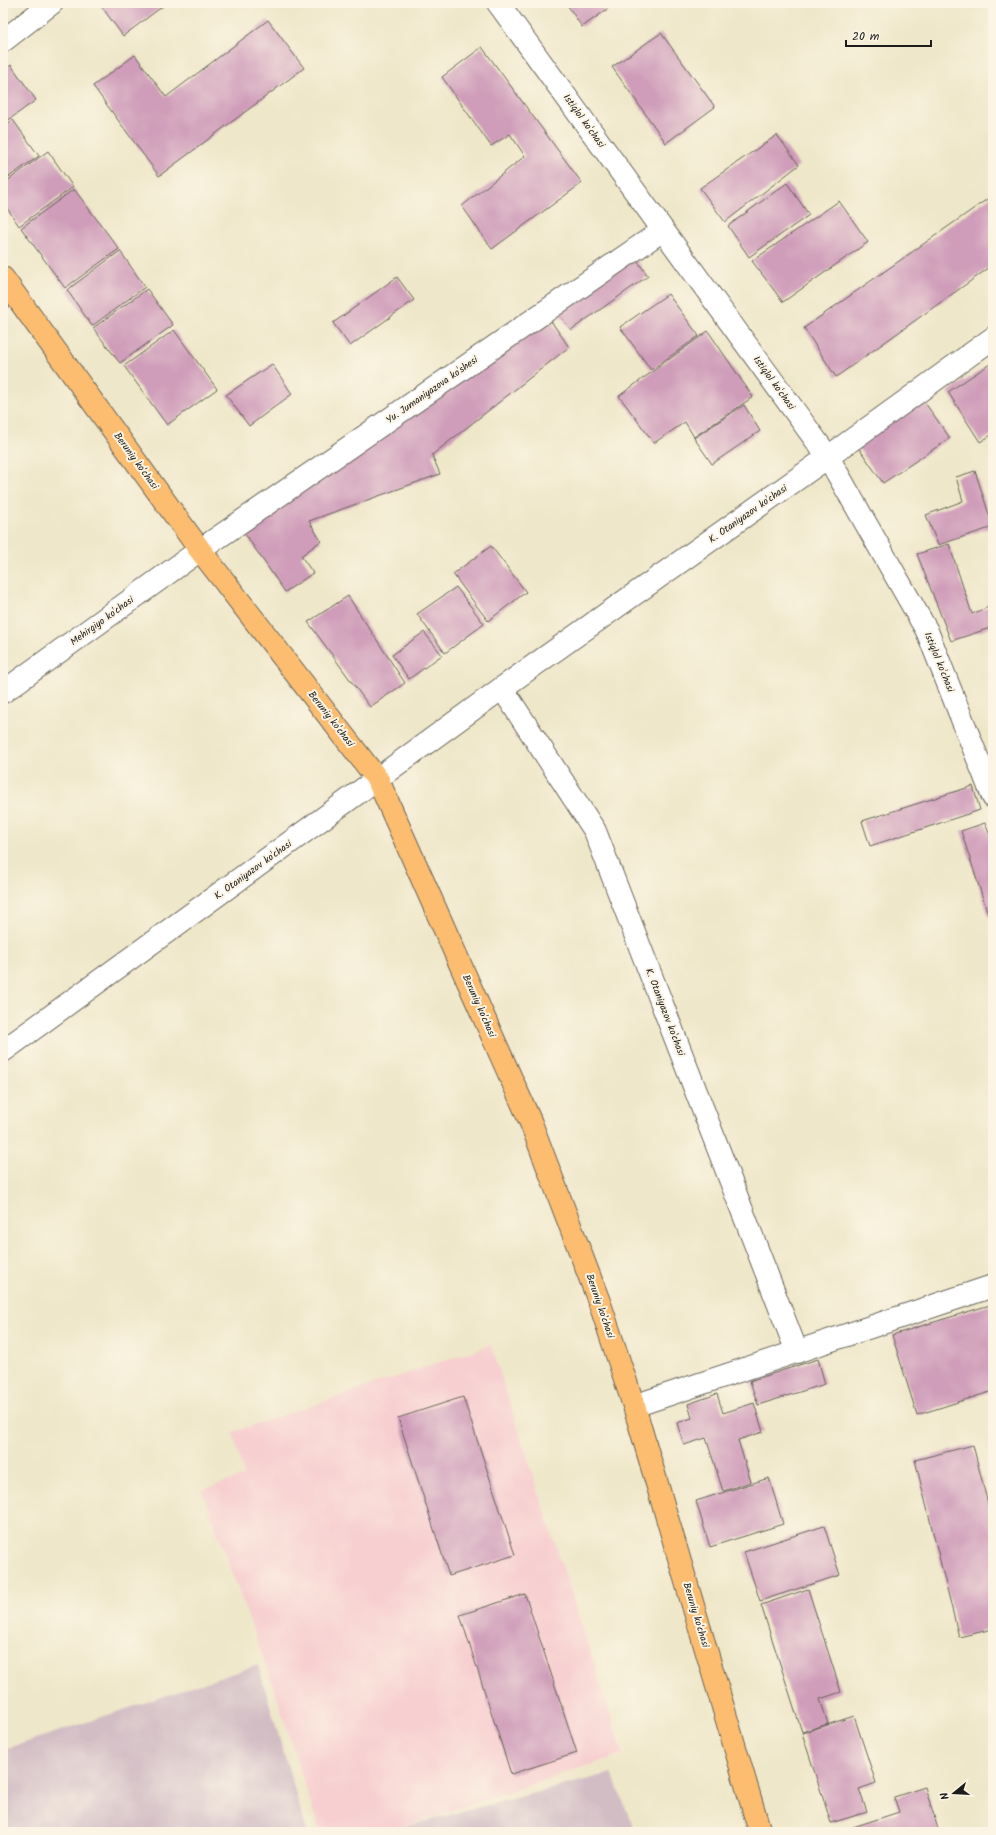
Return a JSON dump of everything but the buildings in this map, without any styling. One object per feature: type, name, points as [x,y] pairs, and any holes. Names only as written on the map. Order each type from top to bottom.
[{"type":"main road","name":"Beruniy ko'chasi","points":[[3,278],[200,550],[378,780],[531,1123],[600,1304],[634,1406],[760,1832]]},
{"type":"street","points":[[3,41],[52,3]]},
{"type":"street","name":"Istiqlol ko'chasi","points":[[498,3],[828,457],[927,631],[993,797]]},
{"type":"street","name":"Yu. Jumaniyazova ko'shesi","points":[[200,550],[663,230]]},
{"type":"street","name":"K. Otaniyazov ko'chasi","points":[[3,1051],[378,780],[502,688],[993,338]]},
{"type":"street","name":"Mehirgiyo ko'chasi","points":[[3,692],[200,550]]},
{"type":"street","name":"K. Otaniyazov ko'chasi","points":[[502,688],[595,831],[797,1352]]},
{"type":"street","points":[[634,1406],[993,1286]]},
{"type":"shaded area","points":[[491,1345],[623,1754],[387,1832],[320,1832],[273,1685],[202,1490],[244,1476],[233,1432]]},
{"type":"shaded area","points":[[258,1665],[307,1832],[3,1832],[3,1750]]},
{"type":"shaded area","points":[[612,1773],[635,1832],[384,1832]]}]
